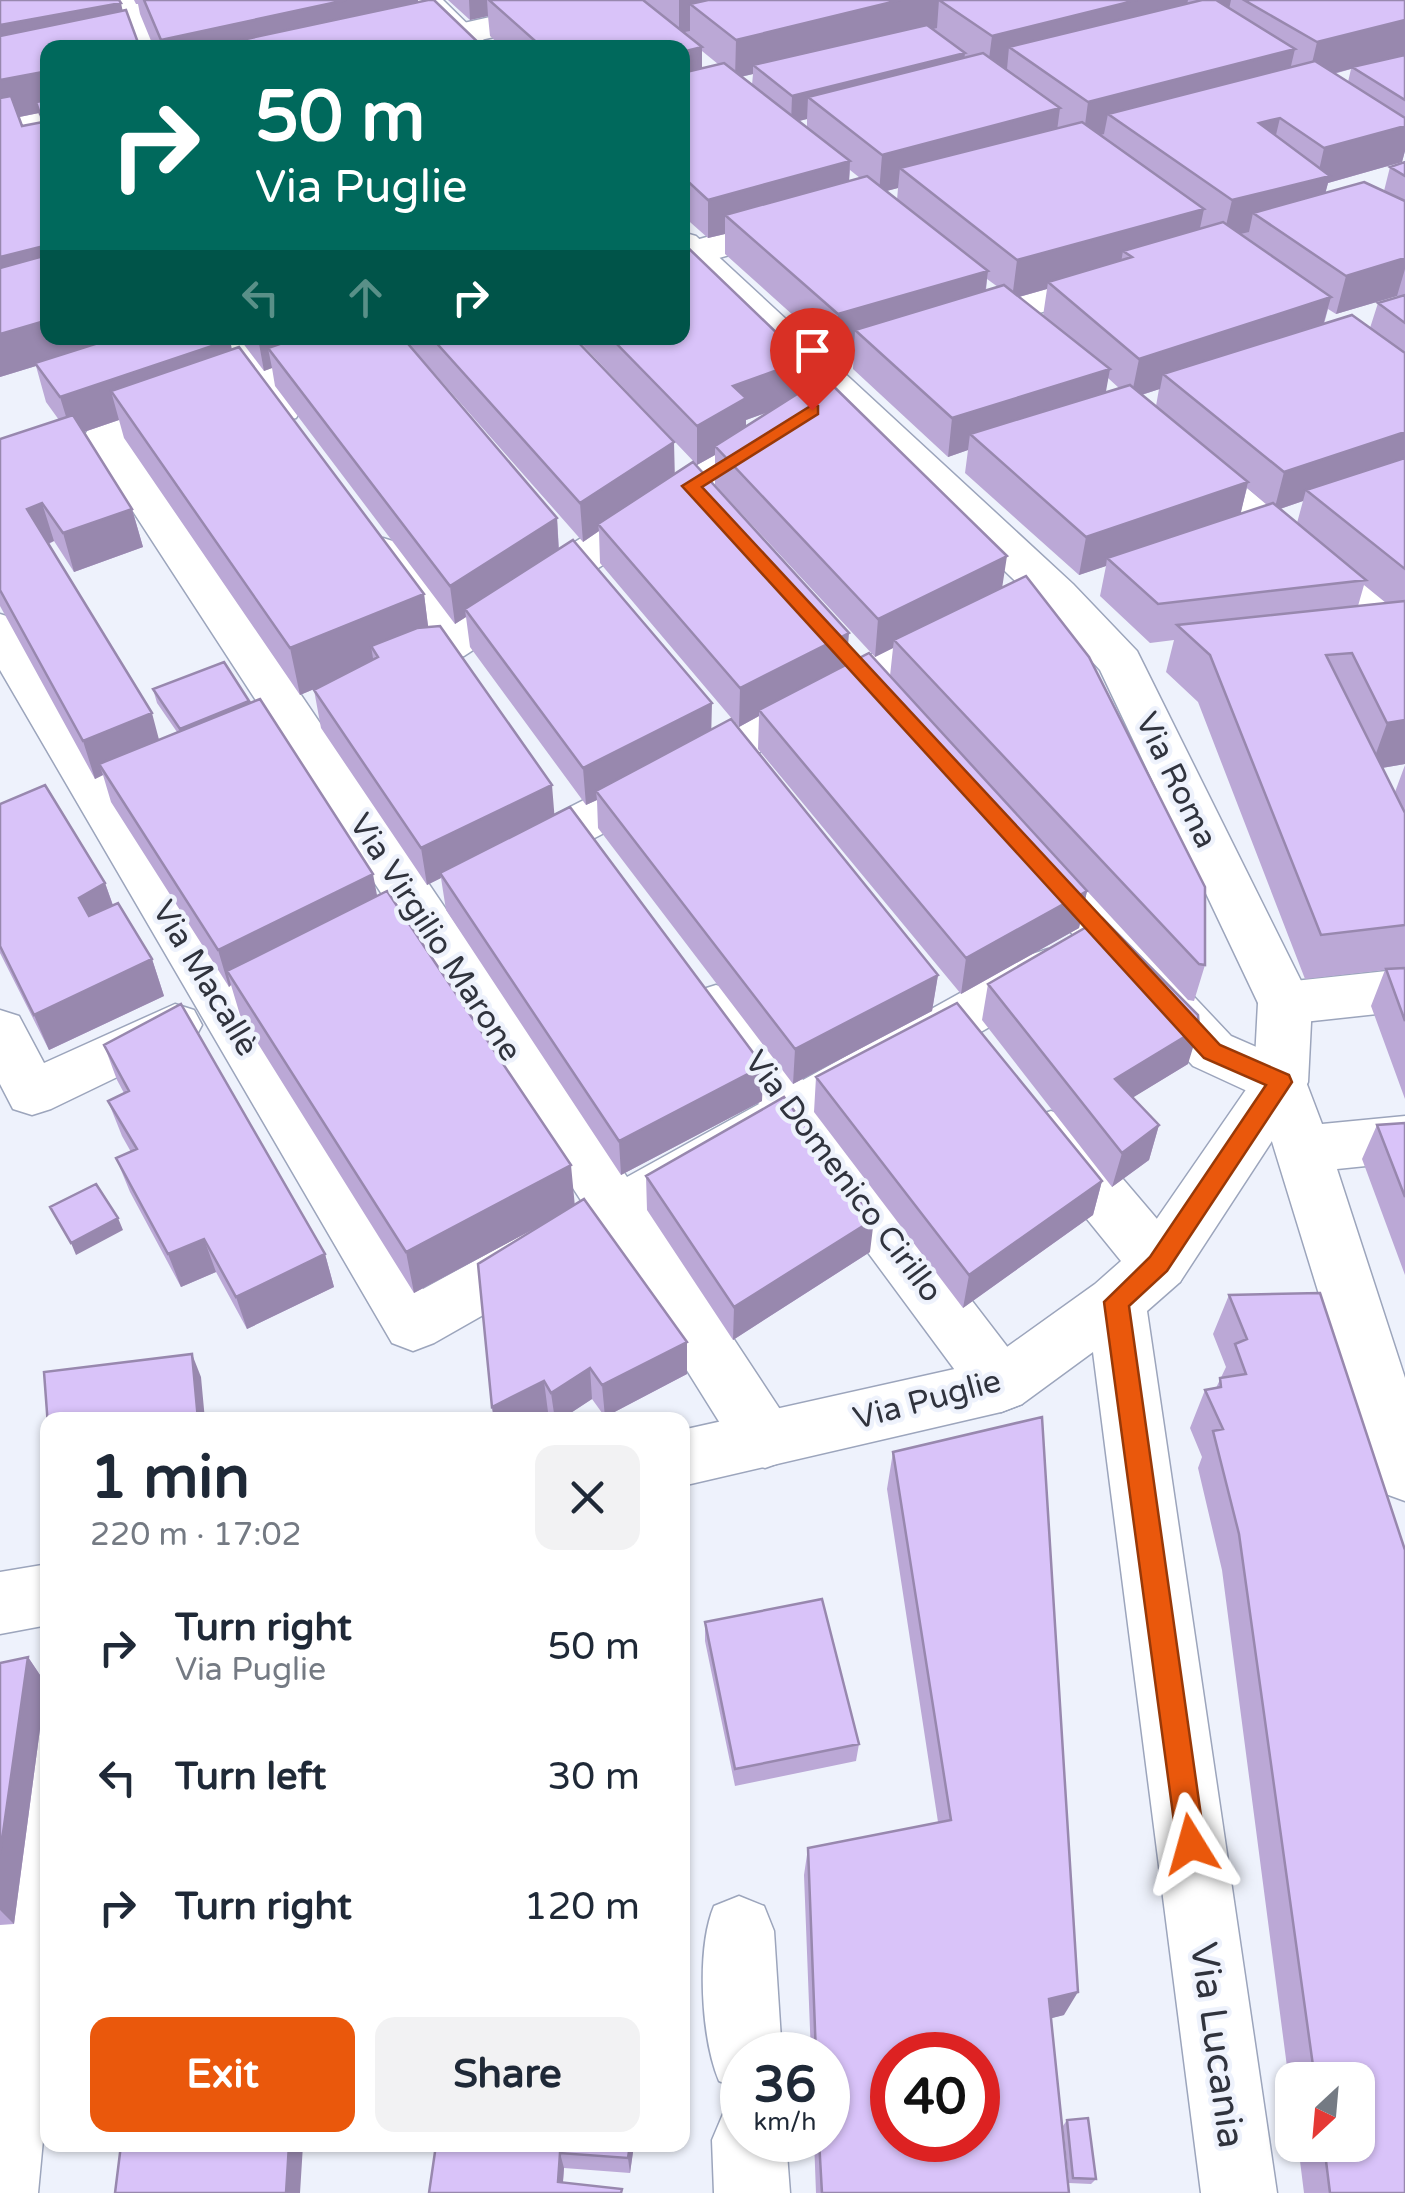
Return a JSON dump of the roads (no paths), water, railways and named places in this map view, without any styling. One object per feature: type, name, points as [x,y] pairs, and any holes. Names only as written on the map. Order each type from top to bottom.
[{"type":"street","points":[[123,0],[133,40]]},
{"type":"street","points":[[424,0],[467,40]]},
{"type":"street","points":[[473,40],[624,7]]},
{"type":"street","points":[[0,128],[40,120]]},
{"type":"street","points":[[690,249],[830,214]]},
{"type":"street","name":"Via Roma","points":[[690,251],[842,392],[1020,603],[1120,662],[1284,1003],[1281,1082],[1302,1149],[1386,1349],[1405,1473]]},
{"type":"street","points":[[1007,311],[1149,270]]},
{"type":"street","points":[[233,345],[306,444]]},
{"type":"street","points":[[262,382],[398,348]]},
{"type":"street","name":"Via Virgilio Marone","points":[[262,382],[106,436],[398,917],[618,1210],[765,1440]]},
{"type":"street","points":[[360,521],[448,645],[567,547],[692,486],[842,392]]},
{"type":"street","points":[[1157,436],[1262,526],[1401,633]]},
{"type":"street","points":[[1262,526],[1316,508]]},
{"type":"street","points":[[398,917],[867,674],[1020,603]]},
{"type":"street","name":"Via Macallè","points":[[0,630],[239,995],[412,1326],[618,1210]]},
{"type":"street","points":[[999,821],[1212,1051],[1281,1082]]},
{"type":"street","points":[[576,826],[613,873]]},
{"type":"street","points":[[618,1210],[797,1110],[945,1005],[1104,938]]},
{"type":"street","name":"Via Domenico Cirillo","points":[[686,968],[1001,1385]]},
{"type":"street","points":[[1284,1003],[1405,990]]},
{"type":"street","points":[[0,1031],[32,1093],[239,995]]},
{"type":"street","points":[[945,1005],[1008,1081],[1137,1283]]},
{"type":"street","name":"Via Puglie","points":[[690,1456],[1001,1385],[1137,1283],[1281,1082]]},
{"type":"street","points":[[1302,1149],[1405,1140]]},
{"type":"street","name":"Via Lucania","points":[[1137,1283],[1239,2193]]},
{"type":"street","points":[[0,1603],[40,1596]]},
{"type":"street","points":[[0,2193],[11,1975],[40,1770]]},
{"type":"street","points":[[739,1932],[744,2032]]},
{"type":"street","points":[[750,2162],[752,2193]]}]
